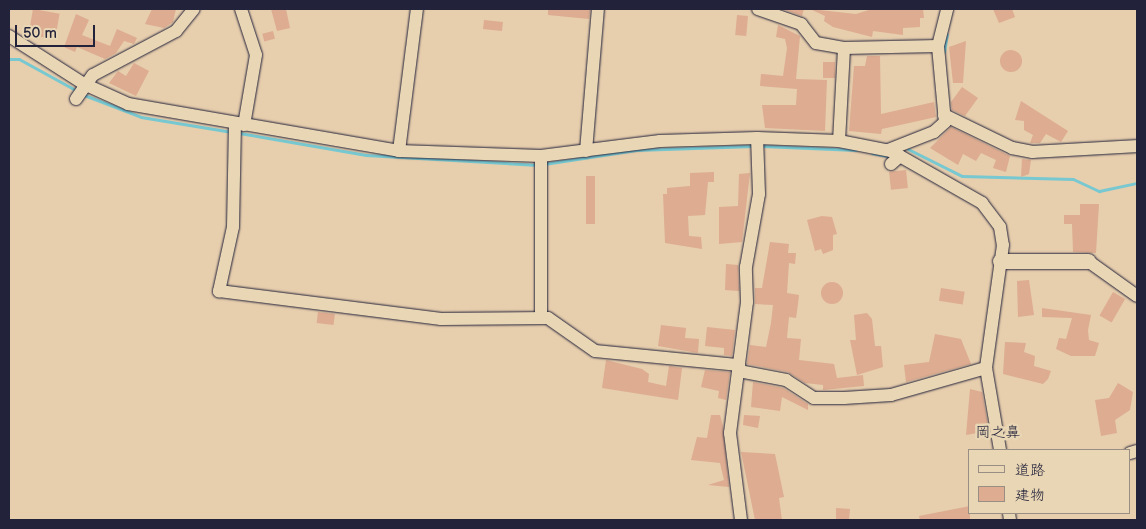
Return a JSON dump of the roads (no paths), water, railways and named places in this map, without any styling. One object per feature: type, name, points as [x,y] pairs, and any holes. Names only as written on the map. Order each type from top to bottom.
[{"type":"main road","points":[[1000,260],[1088,261]]},
{"type":"street","points":[[80,92],[93,75],[176,31],[194,9]]},
{"type":"street","points":[[241,9],[256,55],[236,128],[233,227],[220,291],[441,319],[541,317],[553,320],[595,351],[739,368],[786,380],[814,398],[891,395],[986,368]]},
{"type":"street","points":[[399,151],[417,9]]},
{"type":"street","points":[[586,151],[598,9]]},
{"type":"street","points":[[758,9],[801,24],[816,43],[844,48],[938,46]]},
{"type":"street","points":[[894,155],[937,130],[946,116],[938,46],[947,9]]},
{"type":"street","points":[[9,36],[80,92],[156,112],[236,128],[399,151],[541,161],[586,151],[660,141],[757,144],[839,141],[894,155],[991,211],[1003,236],[986,368],[1000,449]]},
{"type":"street","points":[[9,48],[26,50]]},
{"type":"street","points":[[839,141],[844,48]]},
{"type":"street","points":[[946,116],[1000,142],[1033,152],[1137,146]]},
{"type":"street","points":[[741,520],[730,433],[747,302],[746,267],[759,194],[757,144]]},
{"type":"street","points":[[541,161],[541,317]]},
{"type":"street","points":[[1088,261],[1137,296]]},
{"type":"waterway","points":[[944,52],[947,34]]},
{"type":"waterway","points":[[9,59],[19,59],[79,92]]},
{"type":"waterway","points":[[84,95],[141,117],[232,132]]},
{"type":"waterway","points":[[239,133],[366,155],[538,165]]},
{"type":"waterway","points":[[544,164],[636,150],[754,146]]},
{"type":"waterway","points":[[760,146],[856,150]]},
{"type":"waterway","points":[[908,149],[962,176],[1073,179],[1099,191],[1137,183]]},
{"type":"waterway","points":[[872,153],[888,156]]},
{"type":"district","name":"岡之鼻","points":[[998,433]]}]
